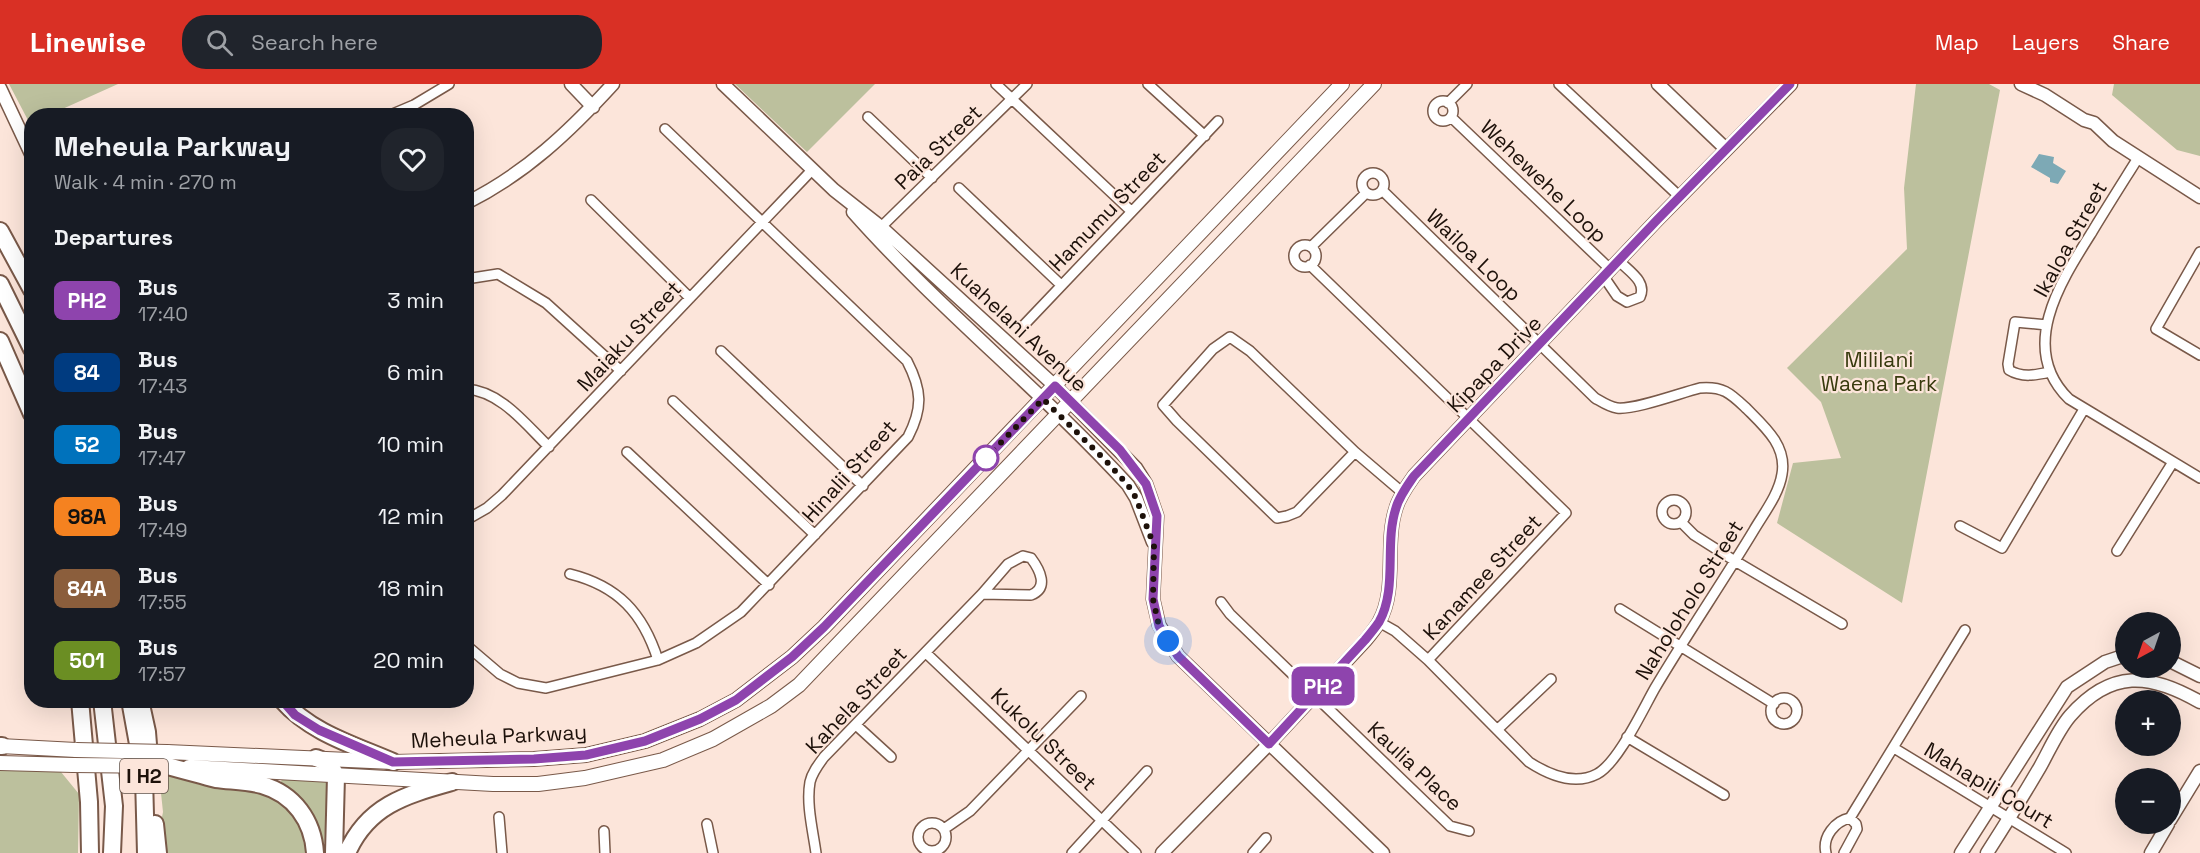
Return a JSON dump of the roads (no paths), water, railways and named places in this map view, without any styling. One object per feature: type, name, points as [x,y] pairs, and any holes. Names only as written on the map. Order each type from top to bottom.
[{"type":"highway","points":[[0,231],[24,275]]},
{"type":"highway","points":[[0,284],[24,333]]},
{"type":"highway","points":[[0,341],[24,396]]},
{"type":"highway","points":[[81,708],[89,802],[90,853]]},
{"type":"highway","name":"I H2","points":[[103,708],[114,806],[112,853]]},
{"type":"highway","name":"I H2","points":[[131,708],[144,777],[146,853]]},
{"type":"highway","points":[[142,708],[147,732],[158,853]]},
{"type":"highway","points":[[289,708],[295,715],[319,730],[393,762]]},
{"type":"highway","points":[[316,758],[326,761],[336,776],[334,853]]},
{"type":"highway","points":[[167,759],[215,778],[263,786],[280,794],[298,807],[309,822],[315,853]]},
{"type":"highway","points":[[347,853],[361,829],[387,805],[409,794],[452,783]]},
{"type":"main road","name":"Meheula Parkway","points":[[0,750],[73,765],[167,759],[316,758],[393,762],[534,759],[586,755],[645,741],[700,719],[736,700],[792,657],[824,627],[1342,84]]},
{"type":"main road","name":"Meheula Parkway","points":[[0,750],[76,750],[336,776],[452,783],[538,784],[585,778],[663,760],[713,739],[746,722],[799,685],[1374,84]]},
{"type":"street","points":[[407,108],[449,84]]},
{"type":"street","points":[[571,84],[593,107]]},
{"type":"street","points":[[474,198],[519,173],[593,107],[613,84]]},
{"type":"street","name":"Kuahelani Avenue","points":[[723,84],[877,231],[1055,386],[1120,450],[1146,484],[1157,516],[1153,599],[1159,626],[1178,656],[1383,853]]},
{"type":"street","points":[[996,84],[1131,211]]},
{"type":"street","name":"Paia Street","points":[[877,231],[1027,84]]},
{"type":"street","points":[[1148,84],[1205,136]]},
{"type":"street","name":"Wehewehe Loop","points":[[1448,103],[1467,84]]},
{"type":"street","points":[[1558,84],[1680,197]]},
{"type":"street","points":[[1658,84],[1726,149]]},
{"type":"street","name":"Kipapa Drive","points":[[1162,853],[1269,744],[1379,622],[1385,609],[1388,589],[1390,531],[1396,507],[1414,476],[1791,84]]},
{"type":"street","points":[[2021,84],[2045,94],[2084,120],[2094,123],[2113,141],[2200,197]]},
{"type":"street","points":[[0,88],[24,139]]},
{"type":"street","name":"Wehewehe Loop","points":[[1448,103],[1453,111],[1451,117],[1441,121],[1434,114],[1434,108],[1437,104],[1448,103]]},
{"type":"street","points":[[868,117],[932,178]]},
{"type":"street","name":"Wehewehe Loop","points":[[1451,117],[1612,269]]},
{"type":"street","name":"Hamumu Street","points":[[1023,326],[1218,121]]},
{"type":"street","name":"Hinalii Street","points":[[474,652],[500,674],[518,683],[546,688],[658,660],[711,635],[741,612],[769,585],[863,486],[911,431],[918,414],[920,396],[917,380],[907,361],[665,129]]},
{"type":"street","name":"Ikaloa Street","points":[[2138,158],[2062,281],[2047,325],[2045,345],[2050,372],[2061,391],[2084,409],[2200,478]]},
{"type":"street","name":"Maiaku Street","points":[[474,515],[502,495],[549,447],[812,170]]},
{"type":"street","name":"Wailoa Loop","points":[[1468,418],[1310,266],[1301,266],[1294,257],[1299,247],[1307,245],[1311,247],[1366,193],[1362,180],[1372,173],[1382,177],[1384,184],[1382,190],[1540,345]]},
{"type":"street","points":[[959,188],[1061,285]]},
{"type":"street","points":[[1366,193],[1374,195],[1382,190]]},
{"type":"street","points":[[591,200],[690,298]]},
{"type":"street","name":"Kuahelani Avenue","points":[[877,231],[925,288],[1043,399],[1128,485],[1136,498],[1154,546]]},
{"type":"street","points":[[1310,266],[1316,258],[1314,249],[1311,247]]},
{"type":"street","points":[[2200,252],[2156,329],[2200,355]]},
{"type":"street","points":[[474,278],[498,274],[533,293],[621,371]]},
{"type":"street","points":[[2047,325],[2015,322],[2008,364],[2009,369],[2021,375],[2050,372]]},
{"type":"street","points":[[1355,452],[1296,512],[1277,518],[1163,405],[1213,350],[1230,337],[1250,351],[1355,452],[1403,493]]},
{"type":"street","name":"Naholoholo Street","points":[[1379,622],[1395,631],[1428,660],[1529,762],[1543,771],[1564,778],[1575,779],[1598,773],[1607,766],[1627,737],[1680,646],[1779,488],[1783,471],[1781,456],[1771,433],[1734,396],[1723,389],[1700,388],[1630,407],[1617,408],[1595,398],[1540,345]]},
{"type":"street","points":[[721,351],[863,486]]},
{"type":"street","points":[[474,391],[489,395],[504,404],[549,447]]},
{"type":"street","points":[[673,401],[815,535]]},
{"type":"street","points":[[1960,526],[2002,548],[2084,409]]},
{"type":"street","name":"Kanamee Street","points":[[1428,660],[1566,513],[1468,418]]},
{"type":"street","points":[[627,452],[769,585]]},
{"type":"street","points":[[2117,551],[2173,462]]},
{"type":"street","points":[[1682,522],[1694,535],[1842,624]]},
{"type":"street","name":"Kahela Street","points":[[816,853],[809,795],[810,783],[814,772],[824,758],[1008,564],[1023,556],[1031,558],[1042,581],[1039,592],[1031,595],[982,594]]},
{"type":"street","points":[[570,574],[593,580],[609,589],[632,609],[653,644],[658,660]]},
{"type":"street","name":"Kaulia Place","points":[[1221,602],[1230,614],[1450,826],[1469,831]]},
{"type":"street","points":[[1620,609],[1774,704]]},
{"type":"street","name":"Mahapili Court","points":[[1826,853],[1824,845],[1836,824],[1850,818],[1965,630]]},
{"type":"street","name":"Kukolu Street","points":[[926,653],[1136,853]]},
{"type":"street","points":[[1961,853],[2067,687],[2105,662],[2115,659]]},
{"type":"street","points":[[2181,666],[2200,675]]},
{"type":"street","points":[[1497,730],[1551,679]]},
{"type":"street","points":[[1987,853],[2069,717],[2088,698],[2108,685],[2136,679],[2177,688],[2200,702]]},
{"type":"street","points":[[944,829],[970,811],[1081,696]]},
{"type":"street","points":[[856,725],[891,757]]},
{"type":"street","points":[[1627,737],[1724,795]]},
{"type":"street","name":"Mahapili Court","points":[[1894,747],[1991,809],[2010,817],[2066,853]]},
{"type":"street","points":[[1072,853],[1148,771]]},
{"type":"street","points":[[2181,802],[2200,771]]},
{"type":"street","points":[[499,817],[501,853]]},
{"type":"street","points":[[1844,853],[1857,829],[1857,824],[1850,818]]},
{"type":"street","points":[[707,824],[713,853]]},
{"type":"street","points":[[604,831],[605,853]]},
{"type":"street","points":[[2151,853],[2162,834]]},
{"type":"street","points":[[1252,853],[1266,838]]},
{"type":"water","points":[[2039,154],[2054,157],[2053,163],[2066,171],[2058,184],[2050,182],[2050,178],[2031,167]]},
{"type":"park label","name":"Mililani Waena Park","points":[[1879,371]]}]
